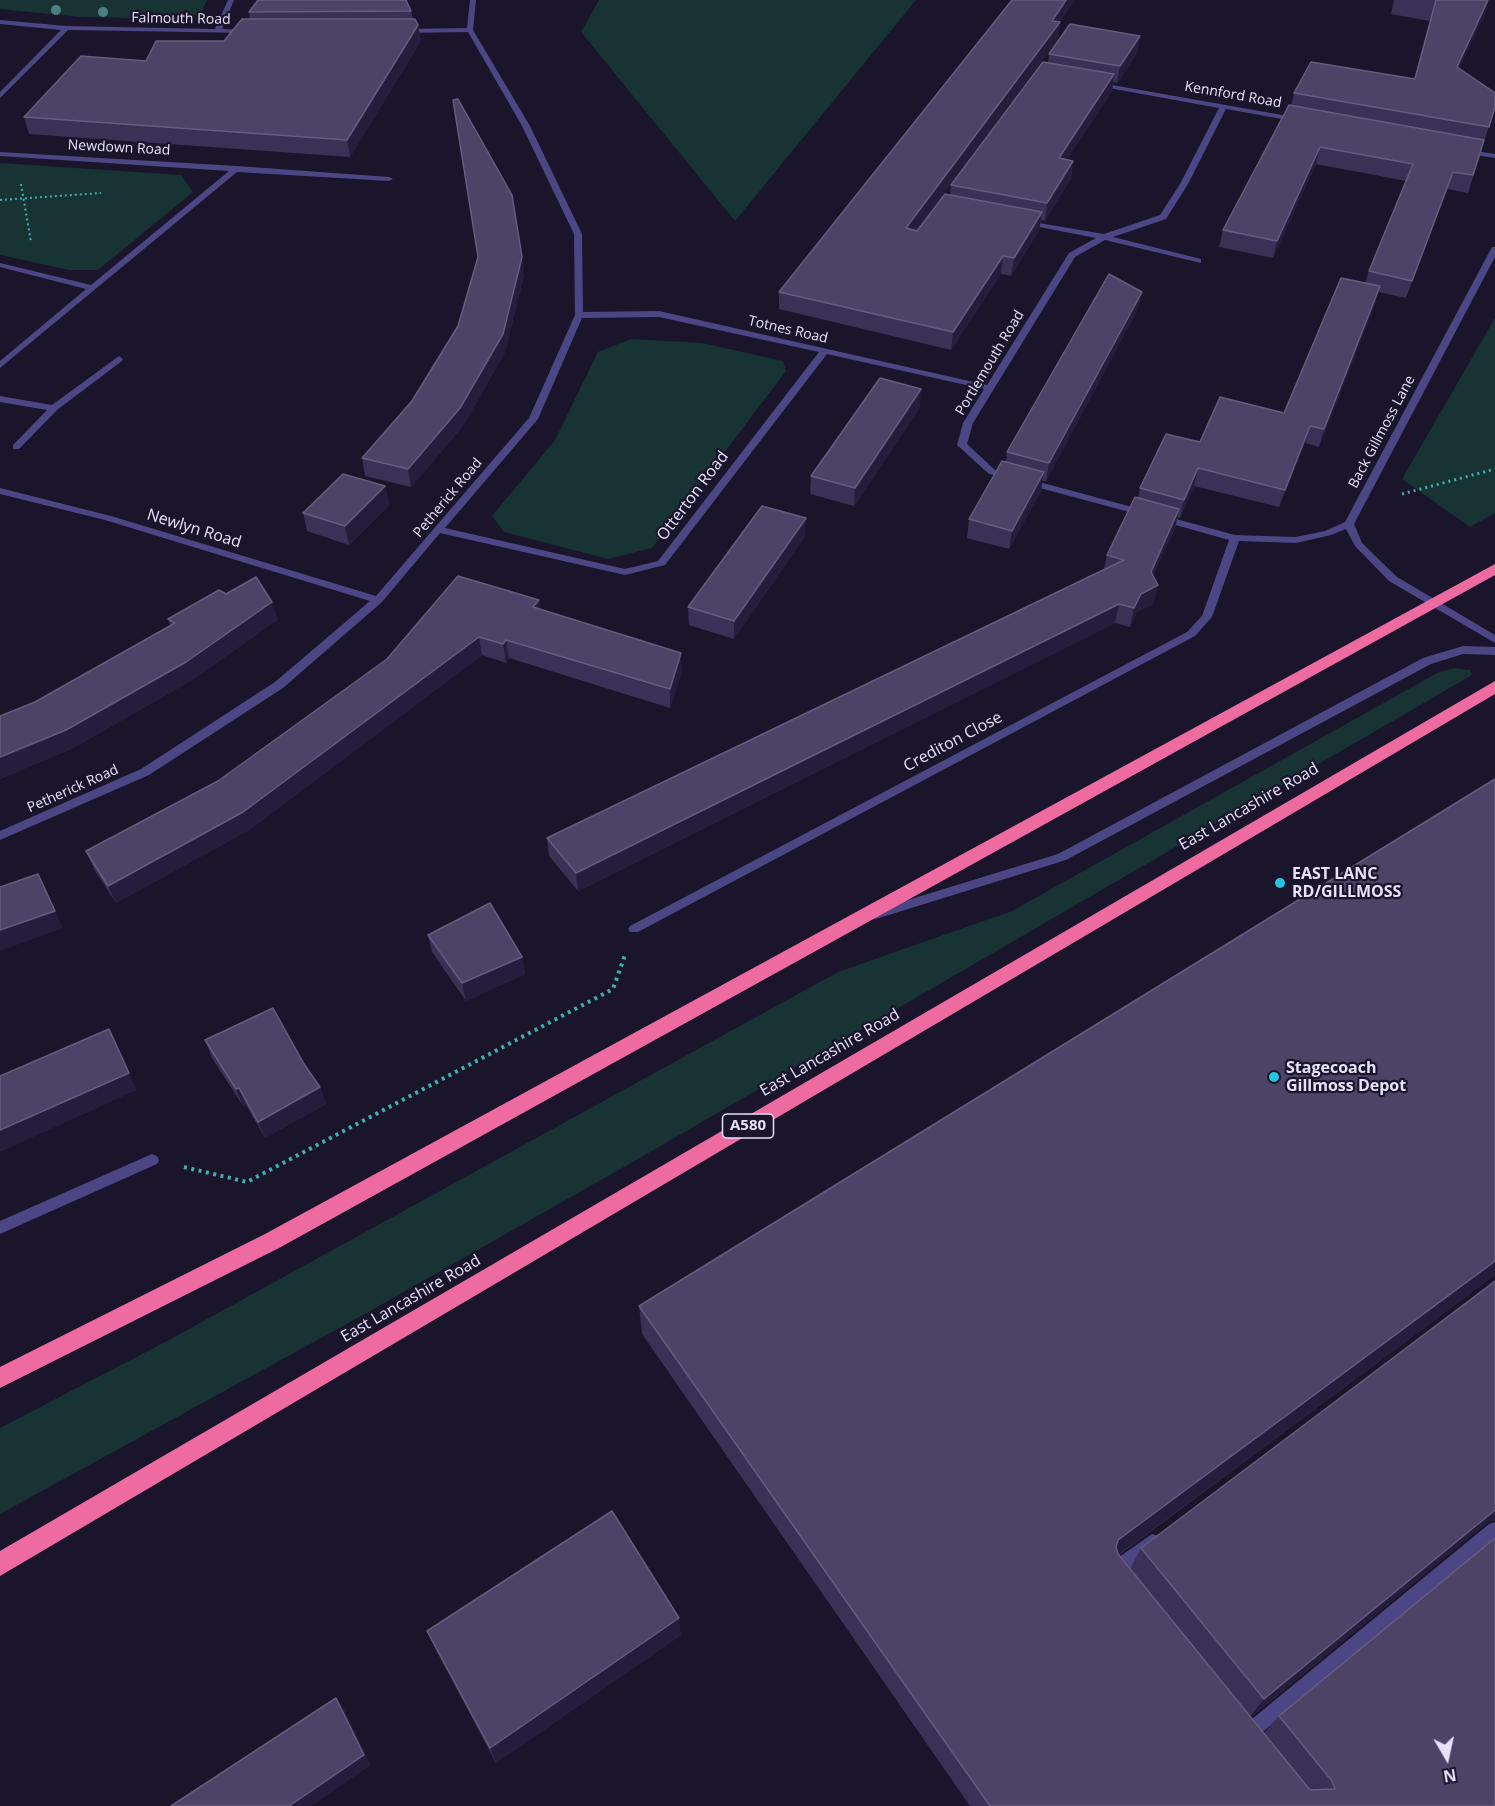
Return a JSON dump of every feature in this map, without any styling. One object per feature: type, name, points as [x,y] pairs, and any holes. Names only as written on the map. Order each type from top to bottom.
[{"type":"highway","points":[[0,1378],[272,1241],[1495,569]]},
{"type":"highway","name":"East Lancashire Road","points":[[0,1564],[1495,687]]},
{"type":"street","points":[[217,32],[231,0]]},
{"type":"street","points":[[401,31],[470,30],[473,0]]},
{"type":"street","name":"Falmouth Road","points":[[0,22],[66,28],[252,32]]},
{"type":"street","points":[[0,96],[66,28]]},
{"type":"street","name":"Petherick Road","points":[[0,836],[145,772],[279,685],[378,600],[533,419],[579,315],[578,234],[526,126],[470,30]]},
{"type":"street","name":"Kennford Road","points":[[1084,81],[1313,123]]},
{"type":"street","name":"Portlemouth Road","points":[[1223,107],[1184,184],[1163,217],[1104,237],[1072,255],[968,423],[962,445],[992,472],[1234,538],[1296,540],[1328,533],[1349,524]]},
{"type":"street","points":[[1461,150],[1495,156]]},
{"type":"street","name":"Newdown Road","points":[[0,154],[388,179]]},
{"type":"street","points":[[0,365],[237,168]]},
{"type":"street","name":"Portlemouth Road","points":[[1011,219],[1104,237],[1198,261]]},
{"type":"street","name":"Back Gillmoss Lane","points":[[1349,524],[1495,249]]},
{"type":"street","points":[[0,264],[93,288]]},
{"type":"street","name":"Totnes Road","points":[[579,315],[659,314],[990,388]]},
{"type":"street","name":"Otterton Road","points":[[439,530],[625,572],[661,563],[824,352]]},
{"type":"street","points":[[16,447],[54,408],[119,359]]},
{"type":"street","points":[[0,399],[54,408]]},
{"type":"street","name":"Newlyn Road","points":[[0,491],[108,518],[378,600]]},
{"type":"street","points":[[1349,524],[1358,544],[1377,565],[1403,586],[1495,640]]},
{"type":"street","name":"Crediton Close","points":[[634,929],[1191,634],[1207,617],[1234,538]]},
{"type":"street","points":[[855,920],[1062,857],[1426,661],[1445,653],[1463,650],[1495,651]]},
{"type":"street","points":[[0,1228],[152,1160]]},
{"type":"street","points":[[1247,1734],[1495,1530]]},
{"type":"street","points":[[1130,1588],[1115,1570],[1162,1534]]},
{"type":"path","points":[[14,155],[25,200],[35,273]]},
{"type":"path","points":[[1358,507],[1495,469]]},
{"type":"path","points":[[152,1160],[247,1182],[613,989],[634,929]]},
{"type":"green space","points":[[0,0],[207,0],[200,14],[182,19],[81,17],[0,9]]},
{"type":"green space","points":[[599,0],[916,0],[735,221],[581,32]]},
{"type":"green space","points":[[0,163],[181,175],[193,192],[98,270],[69,270],[0,255]]},
{"type":"green space","points":[[1495,318],[1495,513],[1470,527],[1402,479]]},
{"type":"green space","points":[[631,339],[702,343],[783,361],[786,371],[652,548],[608,559],[504,532],[492,516],[555,440],[598,352]]},
{"type":"green space","points":[[1454,668],[1470,670],[1472,675],[645,1155],[363,1315],[0,1514],[0,1428],[169,1340],[838,972],[1012,911],[1439,672]]},
{"type":"building","points":[[258,0],[406,0],[411,11],[249,12]]},
{"type":"building","points":[[1012,0],[1066,0],[1052,21],[1060,22],[906,228],[917,231],[945,194],[1042,212],[1014,258],[1003,256],[953,332],[779,292]]},
{"type":"building","points":[[1436,0],[1488,0],[1457,67],[1495,93],[1495,107],[1489,127],[1294,93],[1311,62],[1415,79]]},
{"type":"building","points":[[242,19],[415,19],[418,25],[347,140],[24,117],[81,56],[146,61],[156,41],[224,41]]},
{"type":"building","points":[[1070,24],[1140,36],[1120,66],[1049,54]]},
{"type":"building","points":[[1043,62],[1114,74],[1059,158],[1073,161],[1047,203],[951,185]]},
{"type":"building","points":[[458,99],[512,195],[522,257],[503,334],[460,408],[408,469],[362,458],[412,401],[458,326],[478,257],[453,100]]},
{"type":"building","points":[[1289,105],[1484,140],[1473,175],[1453,172],[1412,281],[1369,271],[1413,164],[1320,147],[1277,241],[1223,230]]},
{"type":"building","points":[[1109,274],[1142,292],[1049,463],[1007,452]]},
{"type":"building","points":[[1341,278],[1380,286],[1324,429],[1310,426],[1285,490],[1198,468],[1184,500],[1140,488],[1166,434],[1200,442],[1220,397],[1284,413]]},
{"type":"building","points":[[880,378],[921,389],[855,488],[811,476]]},
{"type":"building","points":[[1002,461],[1044,472],[1012,531],[969,519]]},
{"type":"building","points":[[343,474],[385,486],[345,526],[303,513]]},
{"type":"building","points":[[1135,497],[1179,509],[1151,572],[1158,585],[1141,594],[1134,608],[1119,604],[576,873],[547,838],[1124,560],[1107,555]]},
{"type":"building","points":[[762,506],[806,518],[734,621],[688,607]]},
{"type":"building","points":[[458,576],[539,600],[533,607],[681,653],[670,689],[506,640],[503,644],[479,637],[243,812],[108,886],[86,851],[218,781],[387,659]]},
{"type":"building","points":[[256,577],[272,602],[186,662],[66,730],[0,757],[0,716],[35,702],[175,623],[168,619],[219,590],[226,594]]},
{"type":"building","name":"Stagecoach Gillmoss Depot","points":[[1495,779],[1495,1261],[1118,1540],[1116,1547],[1118,1554],[1310,1790],[1335,1789],[1332,1781],[1279,1716],[1495,1538],[1495,1806],[990,1806],[639,1306]]},
{"type":"building","points":[[38,874],[55,911],[0,930],[0,887]]},
{"type":"building","points":[[490,903],[522,957],[462,983],[428,935]]},
{"type":"building","points":[[273,1008],[304,1064],[320,1087],[258,1122],[239,1088],[236,1089],[205,1040]]},
{"type":"building","points":[[109,1029],[129,1073],[0,1130],[0,1076]]},
{"type":"building","points":[[1495,1281],[1495,1510],[1264,1699],[1141,1548]]},
{"type":"building","points":[[612,1511],[679,1618],[490,1748],[427,1631]]},
{"type":"building","points":[[336,1698],[364,1755],[289,1806],[171,1806]]},
{"type":"place","name":"EAST LANC RD/GILLMOSS","points":[[1280,883]]},
{"type":"place","name":"Stagecoach Gillmoss Depot","points":[[1274,1077]]}]
